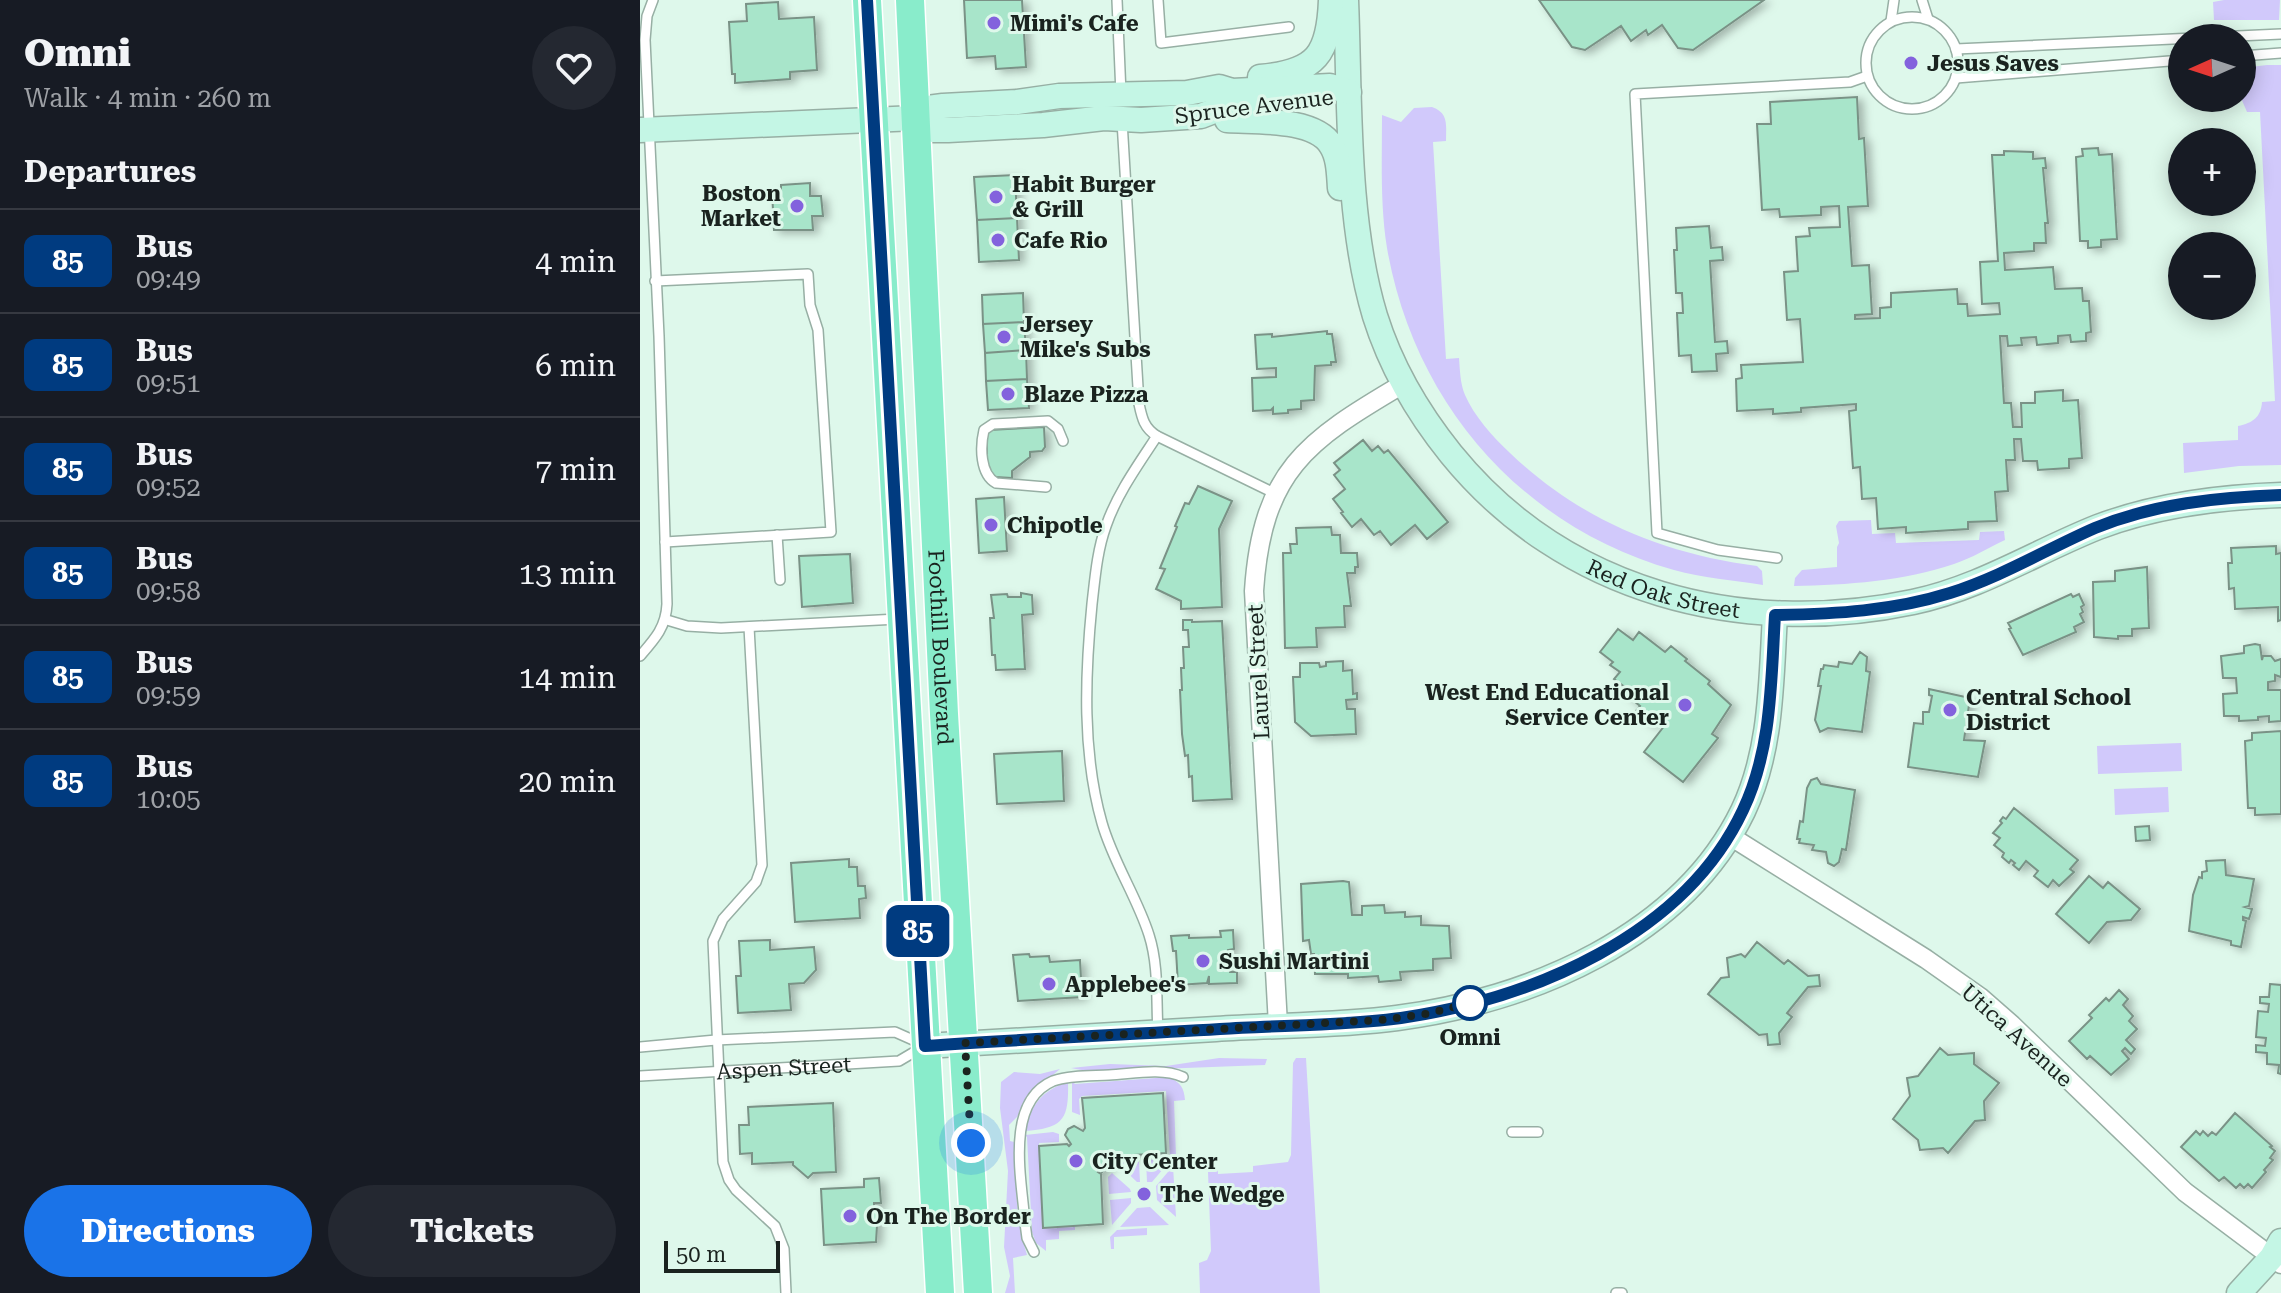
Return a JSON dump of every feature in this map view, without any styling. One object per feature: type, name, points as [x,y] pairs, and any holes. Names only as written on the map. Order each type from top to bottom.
[{"type":"main road","name":"Foothill Boulevard","points":[[867,0],[940,1293]]},
{"type":"main road","name":"Foothill Boulevard","points":[[910,0],[946,746],[978,1293]]},
{"type":"street","points":[[1219,87],[1232,80],[1270,77],[1310,63],[1326,44],[1331,0]]},
{"type":"street","name":"Red Oak Street","points":[[1346,0],[1356,218],[1362,265],[1375,316],[1403,384],[1433,431],[1468,475],[1507,513],[1553,546],[1605,574],[1661,596],[1718,608],[1775,615],[1834,614],[1917,602],[1992,577],[2099,527],[2141,514],[2219,499],[2281,495]]},
{"type":"street","name":"Spruce Avenue","points":[[645,130],[916,118],[932,130],[1043,125],[1104,118],[1122,108],[1219,87],[1232,91],[1330,86],[1349,92]]},
{"type":"street","name":"Spruce Avenue","points":[[1122,108],[1201,116],[1224,107],[1331,100],[1349,92]]},
{"type":"street","points":[[1201,116],[1289,124],[1323,136],[1335,154],[1341,196],[1356,218]]},
{"type":"street","name":"Laurel Street","points":[[1278,1025],[1254,591],[1256,557],[1274,493],[1308,447],[1340,421],[1403,384]]},
{"type":"street","name":"Aspen Street","points":[[925,1046],[1381,1020],[1426,1014],[1485,999],[1545,978],[1607,948],[1656,916],[1698,878],[1730,836],[1754,783],[1765,741],[1775,615]]},
{"type":"street","name":"Utica Avenue","points":[[1730,836],[1904,944],[1980,997],[2185,1192],[2278,1254]]},
{"type":"street","points":[[2239,1293],[2278,1254]]},
{"type":"lane","points":[[640,656],[667,620],[655,281],[645,130],[645,40],[647,16],[653,0]]},
{"type":"lane","points":[[1117,0],[1139,404],[1148,430],[1157,436],[1274,493]]},
{"type":"lane","points":[[1158,0],[1161,43],[1289,27]]},
{"type":"lane","points":[[1891,21],[1894,0]]},
{"type":"lane","points":[[1922,0],[1928,19]]},
{"type":"lane","points":[[1915,16],[1928,19],[1945,31],[1956,49],[1956,78],[1950,90],[1930,106],[1904,109],[1881,98],[1867,76],[1865,60],[1869,45],[1878,31],[1891,21],[1915,16]]},
{"type":"lane","points":[[1956,49],[2281,34]]},
{"type":"lane","points":[[2256,55],[2281,53]]},
{"type":"lane","points":[[1956,78],[2168,61]]},
{"type":"lane","points":[[1777,558],[1718,550],[1657,533],[1635,94],[1850,82],[1867,76]]},
{"type":"lane","points":[[655,281],[808,274],[810,305],[818,330],[831,532],[665,542]]},
{"type":"lane","points":[[1046,487],[996,483],[990,479],[985,470],[984,430],[993,424],[1048,421],[1058,429],[1063,441]]},
{"type":"lane","points":[[1157,436],[1124,487],[1106,526],[1094,585],[1087,679],[1089,732],[1098,808],[1103,828],[1150,937],[1158,1032]]},
{"type":"lane","points":[[777,535],[780,580]]},
{"type":"lane","points":[[667,620],[700,628],[903,619]]},
{"type":"lane","points":[[749,627],[762,865],[756,882],[723,919],[713,941],[716,1040],[725,1171],[736,1190],[775,1226],[784,1249],[786,1293]]},
{"type":"lane","name":"Aspen Street","points":[[640,1047],[716,1040],[895,1032],[925,1046]]},
{"type":"lane","name":"Aspen Street","points":[[640,1076],[899,1061],[925,1046]]},
{"type":"lane","points":[[1034,1252],[1027,1238],[1025,1223],[1020,1133],[1022,1115],[1033,1096],[1047,1084],[1069,1078],[1165,1072],[1183,1077]]},
{"type":"lane","points":[[1512,1132],[1538,1132]]},
{"type":"lane","points":[[1616,1293],[1622,1293]]},
{"type":"shaded area","points":[[2280,0],[2279,20],[2214,20],[2213,2]]},
{"type":"shaded area","points":[[2281,65],[2281,465],[2239,466],[2184,473],[2183,443],[2238,440],[2238,426],[2255,418],[2262,402],[2275,401],[2260,112],[2256,112],[2256,66]]},
{"type":"shaded area","points":[[1432,107],[1444,116],[1446,125],[1446,141],[1433,142],[1446,359],[1459,358],[1463,390],[1479,418],[1504,447],[1537,476],[1594,515],[1624,530],[1688,553],[1757,566],[1762,571],[1763,585],[1674,570],[1619,550],[1568,523],[1523,490],[1483,451],[1449,407],[1422,358],[1401,305],[1387,248],[1383,215],[1382,115],[1401,122],[1414,108]]},
{"type":"shaded area","points":[[1871,520],[1872,534],[1895,533],[1896,543],[1979,540],[1980,532],[2004,531],[2005,540],[1961,562],[1935,570],[1855,583],[1794,586],[1795,578],[1802,570],[1837,567],[1839,543],[1836,526],[1839,521]]},
{"type":"shaded area","points":[[2181,743],[2182,771],[2098,774],[2097,746]]},
{"type":"shaded area","points":[[2168,787],[2169,812],[2115,815],[2114,789]]},
{"type":"shaded area","points":[[1219,1058],[1267,1059],[1265,1065],[1130,1068],[1092,1072],[1071,1068],[1110,1064],[1166,1066]]},
{"type":"shaded area","points":[[1296,1058],[1306,1058],[1320,1293],[1200,1293],[1199,1263],[1207,1260],[1211,1251],[1208,1172],[1218,1167],[1218,1174],[1253,1172],[1253,1166],[1288,1162],[1291,1155],[1293,1063]]},
{"type":"shaded area","points":[[1060,1069],[1028,1096],[1009,1125],[1018,1169],[1018,1214],[1027,1255],[1013,1258],[1015,1293],[1005,1293],[1010,1276],[1004,1247],[1008,1171],[1000,1108],[1001,1082],[1014,1072],[1040,1074]]},
{"type":"shaded area","points":[[1169,1077],[1181,1086],[1185,1100],[1174,1101],[1176,1156],[1189,1156],[1189,1160],[1174,1161],[1170,1157],[1166,1091],[1082,1096],[1079,1099],[1080,1115],[1072,1112],[1072,1081],[1075,1084]]},
{"type":"shaded area","points":[[1068,1082],[1067,1105],[1061,1120],[1048,1127],[1025,1131],[1031,1113],[1044,1094]]},
{"type":"shaded area","points":[[1059,1134],[1059,1142],[1039,1143],[1043,1227],[1075,1226],[1075,1230],[1059,1231],[1059,1239],[1046,1240],[1046,1251],[1036,1243],[1032,1232],[1025,1135]]},
{"type":"shaded area","points":[[1165,1159],[1169,1162],[1152,1182],[1147,1182],[1146,1160]]},
{"type":"shaded area","points":[[1122,1162],[1139,1162],[1140,1182],[1119,1165]]},
{"type":"shaded area","points":[[1173,1166],[1176,1217],[1157,1200],[1156,1186]]},
{"type":"shaded area","points":[[1112,1173],[1131,1192],[1109,1194],[1108,1177]]},
{"type":"shaded area","points":[[1131,1198],[1131,1203],[1112,1225],[1110,1200]]},
{"type":"shaded area","points":[[1150,1207],[1169,1225],[1120,1227],[1137,1208]]},
{"type":"shaded area","points":[[1147,1228],[1147,1235],[1114,1237],[1114,1249],[1111,1249],[1110,1237],[1117,1230]]},
{"type":"building","name":"Mimi's Cafe","points":[[964,0],[1022,0],[1026,67],[996,69],[995,56],[967,58]]},
{"type":"building","points":[[1539,0],[1764,0],[1693,50],[1678,48],[1662,25],[1648,35],[1646,30],[1631,41],[1621,26],[1585,50],[1572,47]]},
{"type":"building","points":[[778,2],[779,19],[814,17],[817,70],[790,72],[790,79],[735,83],[729,22],[747,21],[746,4]]},
{"type":"building","points":[[1857,97],[1859,139],[1864,138],[1868,206],[1848,207],[1852,266],[1869,265],[1872,314],[1855,315],[1855,319],[1880,318],[1880,308],[1891,307],[1891,293],[1957,289],[1958,304],[1967,304],[1968,316],[2000,314],[1999,303],[1982,304],[1980,262],[1998,261],[1992,155],[2004,155],[2004,151],[2033,152],[2033,159],[2045,158],[2046,243],[2034,243],[2034,251],[2004,253],[2005,270],[2053,267],[2055,289],[2082,288],[2083,301],[2089,301],[2091,332],[2086,333],[2086,341],[2071,342],[2070,335],[2058,336],[2058,343],[2037,345],[2036,337],[2021,338],[2022,345],[2008,346],[2007,336],[2000,336],[2004,403],[2011,403],[2013,427],[2022,427],[2021,403],[2035,403],[2035,392],[2063,390],[2063,401],[2078,400],[2082,458],[2069,459],[2069,468],[2038,470],[2037,461],[2023,461],[2021,439],[2014,439],[2015,460],[2006,460],[2008,491],[1995,492],[1997,521],[1968,522],[1968,529],[1906,533],[1906,527],[1878,529],[1876,498],[1862,499],[1860,467],[1853,468],[1849,411],[1856,410],[1856,404],[1801,408],[1801,412],[1773,414],[1773,409],[1737,411],[1736,379],[1742,378],[1741,365],[1803,362],[1800,319],[1787,320],[1784,272],[1798,271],[1796,237],[1810,236],[1809,228],[1840,227],[1839,206],[1821,207],[1821,215],[1780,217],[1779,209],[1762,210],[1757,124],[1771,124],[1770,102]]},
{"type":"building","points":[[2098,148],[2099,155],[2112,154],[2117,239],[2101,240],[2101,247],[2088,248],[2088,241],[2080,241],[2076,157],[2083,156],[2082,149]]},
{"type":"building","name":"Habit Burger & Grill","points":[[1015,175],[1017,218],[977,220],[974,177]]},
{"type":"building","name":"Boston Market","points":[[810,183],[810,196],[821,196],[823,216],[812,216],[813,230],[774,230],[772,191],[781,190],[781,185]]},
{"type":"building","name":"Cafe Rio","points":[[1017,218],[1019,260],[979,262],[977,220]]},
{"type":"building","points":[[1709,226],[1711,248],[1722,247],[1723,260],[1710,261],[1715,342],[1727,341],[1728,353],[1716,354],[1717,371],[1692,372],[1691,355],[1679,356],[1677,313],[1683,313],[1682,293],[1676,293],[1676,228]]},
{"type":"building","points":[[1023,293],[1024,322],[983,324],[982,295]]},
{"type":"building","name":"Jersey Mike's Subs","points":[[1024,322],[1026,350],[985,353],[983,324]]},
{"type":"building","points":[[1327,331],[1327,334],[1332,334],[1336,362],[1315,366],[1314,400],[1301,401],[1301,409],[1288,410],[1288,413],[1273,414],[1273,408],[1253,411],[1252,378],[1276,377],[1276,368],[1257,369],[1255,335],[1272,334],[1272,337]]},
{"type":"building","points":[[1026,350],[1027,379],[986,381],[985,353]]},
{"type":"building","name":"Blaze Pizza","points":[[1027,379],[1029,408],[988,410],[986,381]]},
{"type":"building","points":[[1044,427],[1045,447],[1042,451],[1030,452],[1030,457],[1012,471],[1012,478],[995,477],[988,471],[985,453],[989,430]]},
{"type":"building","points":[[1363,440],[1372,451],[1378,446],[1384,453],[1388,450],[1448,522],[1427,539],[1415,525],[1391,545],[1380,531],[1374,535],[1361,519],[1352,527],[1333,499],[1345,489],[1334,475],[1340,470],[1334,463]]},
{"type":"building","points":[[1198,486],[1232,501],[1219,529],[1222,607],[1181,609],[1181,601],[1156,589],[1165,569],[1160,568],[1175,526],[1185,503],[1189,504]]},
{"type":"building","name":"Chipotle","points":[[1004,497],[1007,551],[979,553],[976,499]]},
{"type":"building","points":[[1331,527],[1332,535],[1340,535],[1341,553],[1357,553],[1355,573],[1347,573],[1351,606],[1344,606],[1345,627],[1316,628],[1317,647],[1285,648],[1283,553],[1291,553],[1290,544],[1297,544],[1296,528]]},
{"type":"building","points":[[2276,546],[2276,554],[2281,553],[2281,620],[2278,621],[2278,607],[2235,609],[2234,588],[2229,589],[2231,548]]},
{"type":"building","points":[[850,554],[853,603],[802,607],[799,556]]},
{"type":"building","points":[[2147,567],[2149,628],[2132,629],[2132,636],[2118,636],[2118,639],[2094,637],[2093,582],[2115,581],[2115,571]]},
{"type":"building","points":[[1021,593],[1032,595],[1033,614],[1022,615],[1025,669],[996,670],[995,655],[992,655],[990,618],[994,618],[991,595],[1021,597]]},
{"type":"building","points":[[2071,594],[2073,597],[2079,594],[2084,605],[2080,614],[2084,622],[2074,627],[2076,632],[2023,655],[2008,623]]},
{"type":"building","points":[[1183,620],[1222,621],[1232,799],[1193,801],[1192,776],[1189,777],[1188,755],[1185,756],[1182,734],[1181,668],[1184,668],[1183,647],[1189,647],[1188,630],[1183,630]]},
{"type":"building","name":"West End Educational Service Center","points":[[1618,629],[1633,640],[1639,632],[1665,652],[1671,646],[1731,705],[1712,734],[1718,738],[1683,782],[1644,752],[1665,725],[1656,718],[1651,725],[1635,712],[1640,706],[1623,692],[1626,688],[1614,679],[1620,672],[1600,652]]},
{"type":"building","points":[[2260,645],[2262,660],[2263,656],[2271,656],[2275,661],[2281,659],[2281,677],[2275,675],[2275,681],[2268,682],[2268,690],[2281,690],[2281,721],[2269,722],[2269,716],[2239,721],[2239,716],[2224,716],[2223,694],[2237,693],[2236,678],[2223,678],[2221,656],[2244,653],[2244,646]]},
{"type":"building","points":[[1860,652],[1867,657],[1866,671],[1870,672],[1862,732],[1828,728],[1820,732],[1815,720],[1821,669],[1824,665],[1838,667],[1839,662],[1852,664]]},
{"type":"building","points":[[1343,661],[1343,671],[1352,670],[1353,694],[1357,693],[1357,699],[1346,700],[1347,709],[1355,709],[1356,734],[1311,736],[1295,722],[1293,677],[1300,677],[1300,663],[1319,663],[1320,667],[1326,666],[1326,662]]},
{"type":"building","points":[[1929,689],[1970,698],[1964,740],[1985,741],[1978,777],[1908,767],[1914,723],[1923,724],[1923,712],[1929,712],[1932,696]]},
{"type":"building","points":[[2281,731],[2281,814],[2255,815],[2255,808],[2248,808],[2245,741],[2252,740],[2252,733]]},
{"type":"building","points":[[1062,751],[1064,801],[997,804],[994,754]]},
{"type":"building","points":[[1817,778],[1821,784],[1855,790],[1846,850],[1842,849],[1839,862],[1834,866],[1828,863],[1826,852],[1812,850],[1814,845],[1799,843],[1800,839],[1797,839],[1800,821],[1803,822],[1807,788],[1811,780]]},
{"type":"building","points":[[2014,808],[2078,860],[2070,869],[2074,872],[2059,886],[2053,880],[2048,887],[2034,876],[2038,871],[2026,861],[2019,870],[2013,865],[2015,863],[2011,860],[2009,863],[2002,857],[2004,853],[1994,845],[2000,838],[1993,833],[2003,817],[2006,819]]},
{"type":"building","points":[[2149,826],[2150,840],[2136,841],[2135,827]]},
{"type":"building","points":[[849,859],[849,867],[857,867],[858,886],[865,886],[866,898],[859,899],[860,918],[795,922],[791,863]]},
{"type":"building","points":[[2225,860],[2226,875],[2254,879],[2249,906],[2245,907],[2252,909],[2249,919],[2243,917],[2246,921],[2241,947],[2231,945],[2231,941],[2189,931],[2193,895],[2199,877],[2202,878],[2202,872],[2207,871],[2206,861]]},
{"type":"building","points":[[2089,876],[2103,888],[2108,882],[2140,909],[2131,920],[2107,922],[2089,943],[2056,914]]},
{"type":"building","points":[[1349,882],[1352,915],[1362,915],[1362,906],[1384,905],[1385,913],[1405,912],[1405,917],[1421,916],[1421,925],[1449,926],[1451,958],[1433,959],[1433,970],[1400,972],[1401,980],[1379,982],[1378,976],[1348,978],[1348,974],[1315,974],[1314,954],[1311,954],[1309,940],[1303,941],[1301,884]]},
{"type":"building","name":"Sushi Martini","points":[[1233,930],[1234,949],[1228,950],[1230,972],[1237,972],[1237,983],[1209,984],[1209,976],[1207,983],[1178,985],[1176,951],[1173,951],[1171,936],[1221,937],[1220,931]]},
{"type":"building","points":[[770,940],[770,950],[814,947],[816,970],[804,983],[789,984],[791,1010],[738,1013],[736,976],[741,976],[739,941]]},
{"type":"building","points":[[1757,942],[1784,964],[1788,960],[1808,976],[1819,975],[1820,986],[1808,987],[1787,1013],[1792,1017],[1779,1033],[1780,1044],[1768,1045],[1767,1034],[1759,1035],[1708,994],[1721,978],[1729,977],[1727,958],[1741,954],[1745,957]]},
{"type":"building","name":"Applebee's","points":[[1029,954],[1030,957],[1049,956],[1050,962],[1080,960],[1082,997],[1018,1001],[1013,955]]},
{"type":"building","points":[[2270,984],[2281,985],[2281,1074],[2278,1073],[2279,1065],[2267,1064],[2267,1053],[2256,1052],[2256,1045],[2265,1046],[2266,1038],[2256,1037],[2258,1011],[2268,1012],[2269,1004],[2260,1003],[2260,997],[2269,997]]},
{"type":"building","points":[[2119,990],[2128,999],[2123,1005],[2133,1016],[2129,1021],[2137,1029],[2126,1040],[2135,1049],[2131,1054],[2125,1048],[2122,1051],[2129,1059],[2111,1075],[2090,1056],[2087,1059],[2069,1041],[2092,1018],[2089,1015]]},
{"type":"building","points":[[1940,1048],[1948,1055],[1974,1053],[1974,1064],[1999,1083],[1984,1101],[1985,1120],[1975,1121],[1948,1153],[1943,1148],[1920,1150],[1918,1140],[1893,1119],[1910,1096],[1907,1078],[1918,1076]]},
{"type":"building","name":"City Center","points":[[1163,1093],[1166,1153],[1117,1156],[1115,1153],[1112,1156],[1115,1158],[1102,1172],[1098,1172],[1101,1174],[1103,1224],[1043,1228],[1039,1146],[1069,1146],[1071,1144],[1065,1135],[1068,1129],[1074,1126],[1083,1131],[1082,1098]]},
{"type":"building","points":[[833,1103],[836,1172],[813,1173],[808,1178],[793,1162],[752,1164],[752,1153],[740,1154],[739,1125],[749,1125],[748,1107]]},
{"type":"building","points":[[2235,1113],[2275,1151],[2270,1158],[2273,1160],[2264,1170],[2266,1172],[2252,1188],[2248,1184],[2244,1188],[2240,1184],[2236,1188],[2224,1177],[2219,1181],[2181,1147],[2196,1131],[2200,1135],[2203,1131],[2208,1136],[2212,1132],[2216,1135]]},
{"type":"building","name":"On The Border","points":[[879,1178],[881,1203],[874,1203],[874,1209],[878,1209],[876,1242],[824,1245],[821,1189],[864,1187],[864,1179]]},
{"type":"bus line","name":"85","points":[[867,0],[925,1046],[1381,1020],[1459,1006],[1545,978],[1607,948],[1656,916],[1698,878],[1730,836],[1761,763],[1769,713],[1775,615],[1834,614],[1917,602],[1992,577],[2099,527],[2141,514],[2219,499],[2281,495]]},
{"type":"place","name":"Mimi's Cafe","points":[[994,23]]},
{"type":"place","name":"Jesus Saves","points":[[1911,63]]},
{"type":"place","name":"Habit Burger & Grill","points":[[996,197]]},
{"type":"place","name":"Boston Market","points":[[797,206]]},
{"type":"place","name":"Cafe Rio","points":[[998,240]]},
{"type":"place","name":"Jersey Mike's Subs","points":[[1004,337]]},
{"type":"place","name":"Blaze Pizza","points":[[1008,394]]},
{"type":"place","name":"Chipotle","points":[[991,525]]},
{"type":"place","name":"West End Educational Service Center","points":[[1685,705]]},
{"type":"place","name":"Central School District","points":[[1950,710]]},
{"type":"place","name":"Sushi Martini","points":[[1203,961]]},
{"type":"place","name":"Applebee's","points":[[1049,984]]},
{"type":"place","name":"Omni","points":[[1470,1003]]},
{"type":"place","name":"City Center","points":[[1076,1161]]},
{"type":"place","name":"The Wedge","points":[[1144,1194]]},
{"type":"place","name":"On The Border","points":[[850,1216]]},
{"type":"route","points":[[971,1143],[965,1043],[1381,1020],[1426,1014],[1470,1003]]}]
